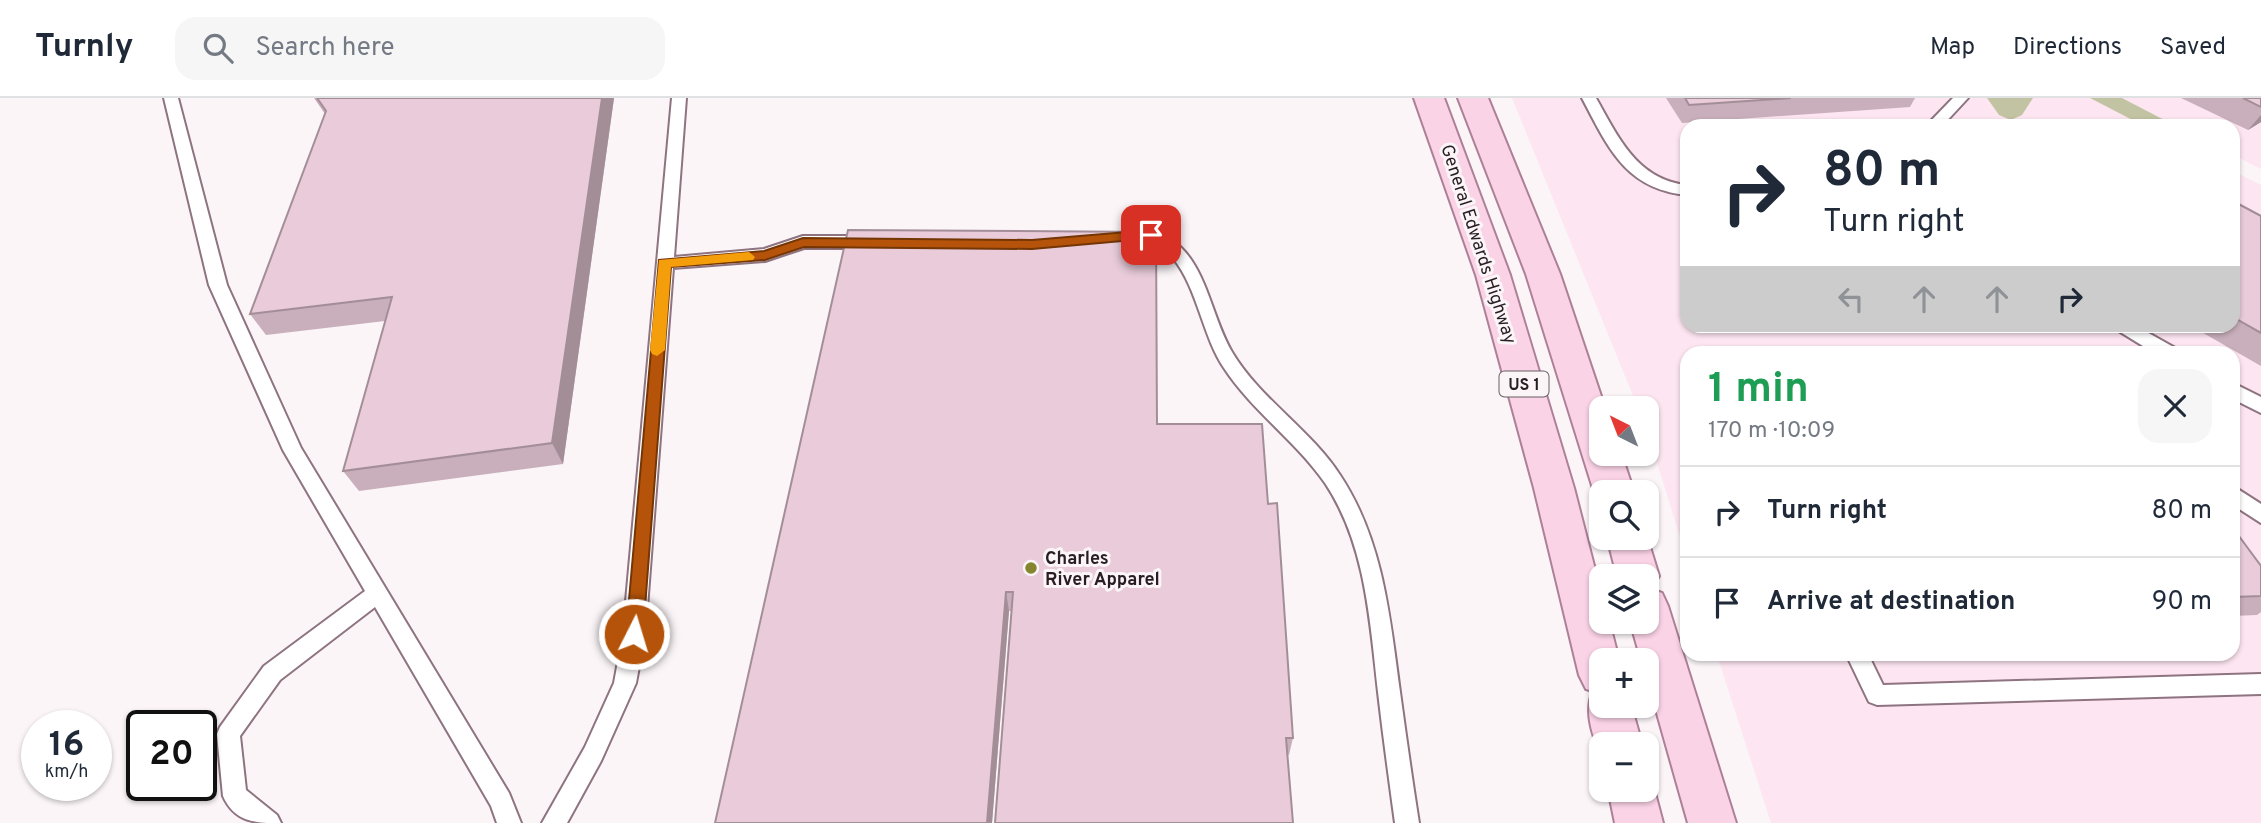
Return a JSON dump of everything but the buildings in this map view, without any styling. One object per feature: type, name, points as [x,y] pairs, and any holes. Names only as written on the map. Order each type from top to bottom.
[{"type":"main road","name":"General Edwards Highway","points":[[1429,98],[1493,275],[1554,488],[1594,648]]},
{"type":"main road","name":"US 1","points":[[1473,98],[1544,274],[1589,415]]},
{"type":"main road","points":[[1655,634],[1712,823]]},
{"type":"main road","points":[[1634,802],[1640,823]]},
{"type":"lane","points":[[171,98],[218,285],[293,450],[501,801],[509,823]]},
{"type":"lane","points":[[554,823],[593,754],[625,683],[630,658],[636,620],[679,98]]},
{"type":"lane","points":[[1589,98],[1624,160],[1644,179],[1680,191]]},
{"type":"lane","points":[[1941,119],[1961,98]]},
{"type":"lane","points":[[1116,237],[1151,235],[1174,246],[1189,267],[1209,326],[1224,355],[1241,378],[1332,478],[1357,521],[1374,583],[1407,823]]},
{"type":"lane","points":[[664,263],[765,255],[803,242],[896,243]]},
{"type":"lane","points":[[2135,333],[2157,346]]},
{"type":"lane","points":[[2240,394],[2261,406]]},
{"type":"lane","points":[[2240,500],[2261,516]]},
{"type":"lane","points":[[269,823],[235,796],[228,734],[272,673],[379,592]]},
{"type":"lane","points":[[1860,661],[1877,695],[2261,684]]},
{"type":"shaded area","points":[[1512,98],[1987,98],[1999,115],[2022,115],[2033,98],[2090,98],[2130,119],[1680,119],[1680,333],[2240,333],[2240,174],[2261,185],[2261,823],[1771,823],[1719,661],[2240,661],[2240,346],[1680,346],[1680,537],[1658,466],[1659,396],[1633,396]]},
{"type":"shaded area","points":[[2122,98],[2261,98],[2261,169],[2240,158],[2240,119],[2162,119]]},
{"type":"green space","points":[[1987,98],[2033,98],[2022,115],[2009,119],[1999,115]]},
{"type":"green space","points":[[2090,98],[2122,98],[2162,119],[2130,119]]},
{"type":"slow traffic","points":[[657,350],[664,263],[749,257]]},
{"type":"place","name":"Charles River Apparel","points":[[1031,568]]},
{"type":"route","points":[[634,634],[664,263],[765,255],[803,242],[1032,244],[1151,235]]}]
